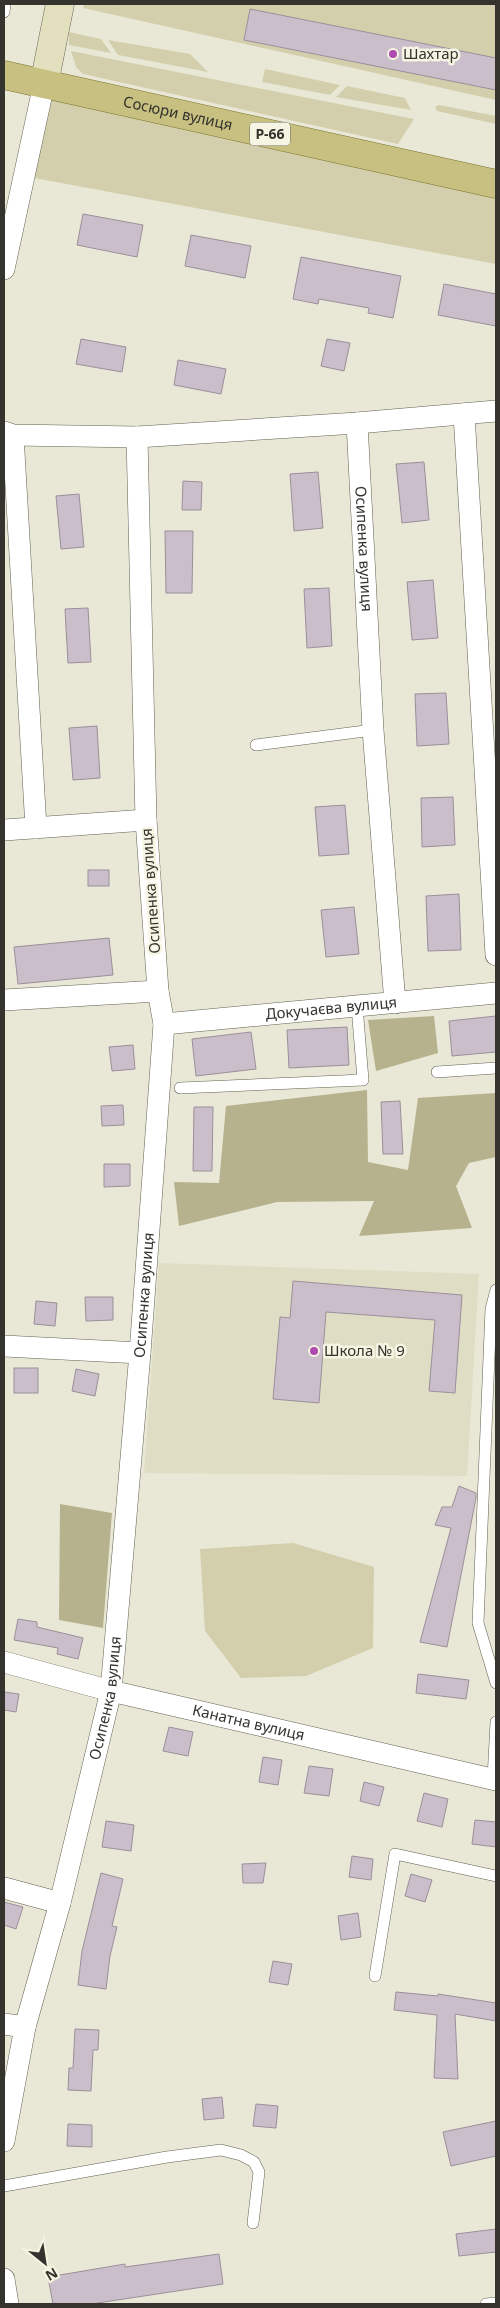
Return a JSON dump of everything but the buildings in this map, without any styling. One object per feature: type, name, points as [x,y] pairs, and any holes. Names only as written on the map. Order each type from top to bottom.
[{"type":"main road","points":[[44,84],[60,4]]},
{"type":"main road","name":"Сосюри вулиця","points":[[4,74],[496,184]]},
{"type":"street","points":[[4,269],[44,84]]},
{"type":"street","points":[[36,828],[8,433],[136,437],[357,423],[496,411]]},
{"type":"street","points":[[464,414],[496,954]]},
{"type":"street","name":"Осипенка вулиця","points":[[357,423],[374,730],[395,1003]]},
{"type":"street","name":"Осипенка вулиця","points":[[4,2140],[25,2027],[60,1903],[111,1691],[140,1353],[164,1024],[158,991],[146,820],[136,437]]},
{"type":"street","points":[[4,830],[146,820]]},
{"type":"street","points":[[4,1000],[158,991]]},
{"type":"street","name":"Докучаєва вулиця","points":[[164,1024],[496,992]]},
{"type":"street","points":[[4,1346],[140,1353]]},
{"type":"street","name":"Канатна вулиця","points":[[4,1662],[111,1691],[495,1779]]},
{"type":"street","points":[[4,1888],[60,1903]]},
{"type":"street","points":[[4,2024],[25,2027]]},
{"type":"street","points":[[4,2279],[8,2304]]},
{"type":"lane","points":[[4,12],[5,4]]},
{"type":"lane","points":[[256,745],[374,730]]},
{"type":"lane","points":[[180,1088],[363,1080],[357,1006]]},
{"type":"lane","points":[[437,1072],[496,1068]]},
{"type":"lane","points":[[496,1290],[491,1309],[478,1623],[496,1682]]},
{"type":"lane","points":[[495,1779],[496,1722]]},
{"type":"lane","points":[[374,1976],[395,1854],[496,1876]]},
{"type":"lane","points":[[4,2186],[167,2157],[221,2150],[242,2155],[254,2162],[259,2172],[253,2223]]},
{"type":"lane","points":[[486,2304],[496,2303]]},
{"type":"shaded area","name":"Шахтар","points":[[84,4],[496,4],[496,100],[83,8]]},
{"type":"shaded area","points":[[69,32],[101,39],[111,53],[69,45]]},
{"type":"shaded area","points":[[108,40],[190,54],[208,72],[118,55]]},
{"type":"shaded area","points":[[71,51],[414,119],[398,144],[83,74],[76,67]]},
{"type":"shaded area","points":[[265,69],[340,85],[330,95],[262,82]]},
{"type":"shaded area","points":[[347,86],[405,98],[411,110],[336,97]]},
{"type":"shaded area","points":[[48,98],[496,195],[496,264],[29,177]]},
{"type":"shaded area","points":[[439,105],[496,116],[496,124],[437,111],[435,107]]},
{"type":"shaded area","points":[[434,1016],[438,1053],[376,1071],[368,1020]]},
{"type":"shaded area","points":[[367,1090],[368,1162],[408,1170],[418,1098],[496,1093],[496,1157],[469,1163],[456,1186],[472,1228],[359,1236],[374,1201],[277,1202],[179,1226],[174,1182],[219,1183],[226,1106]]},
{"type":"shaded area","name":"Школа № 9","points":[[159,1263],[479,1274],[467,1476],[144,1473]]},
{"type":"shaded area","points":[[60,1504],[112,1513],[103,1628],[59,1620]]},
{"type":"shaded area","points":[[293,1543],[374,1567],[373,1648],[306,1676],[241,1678],[205,1631],[200,1549]]},
{"type":"place","name":"Шахтар","points":[[393,54]]},
{"type":"place","name":"Школа № 9","points":[[314,1351]]}]
